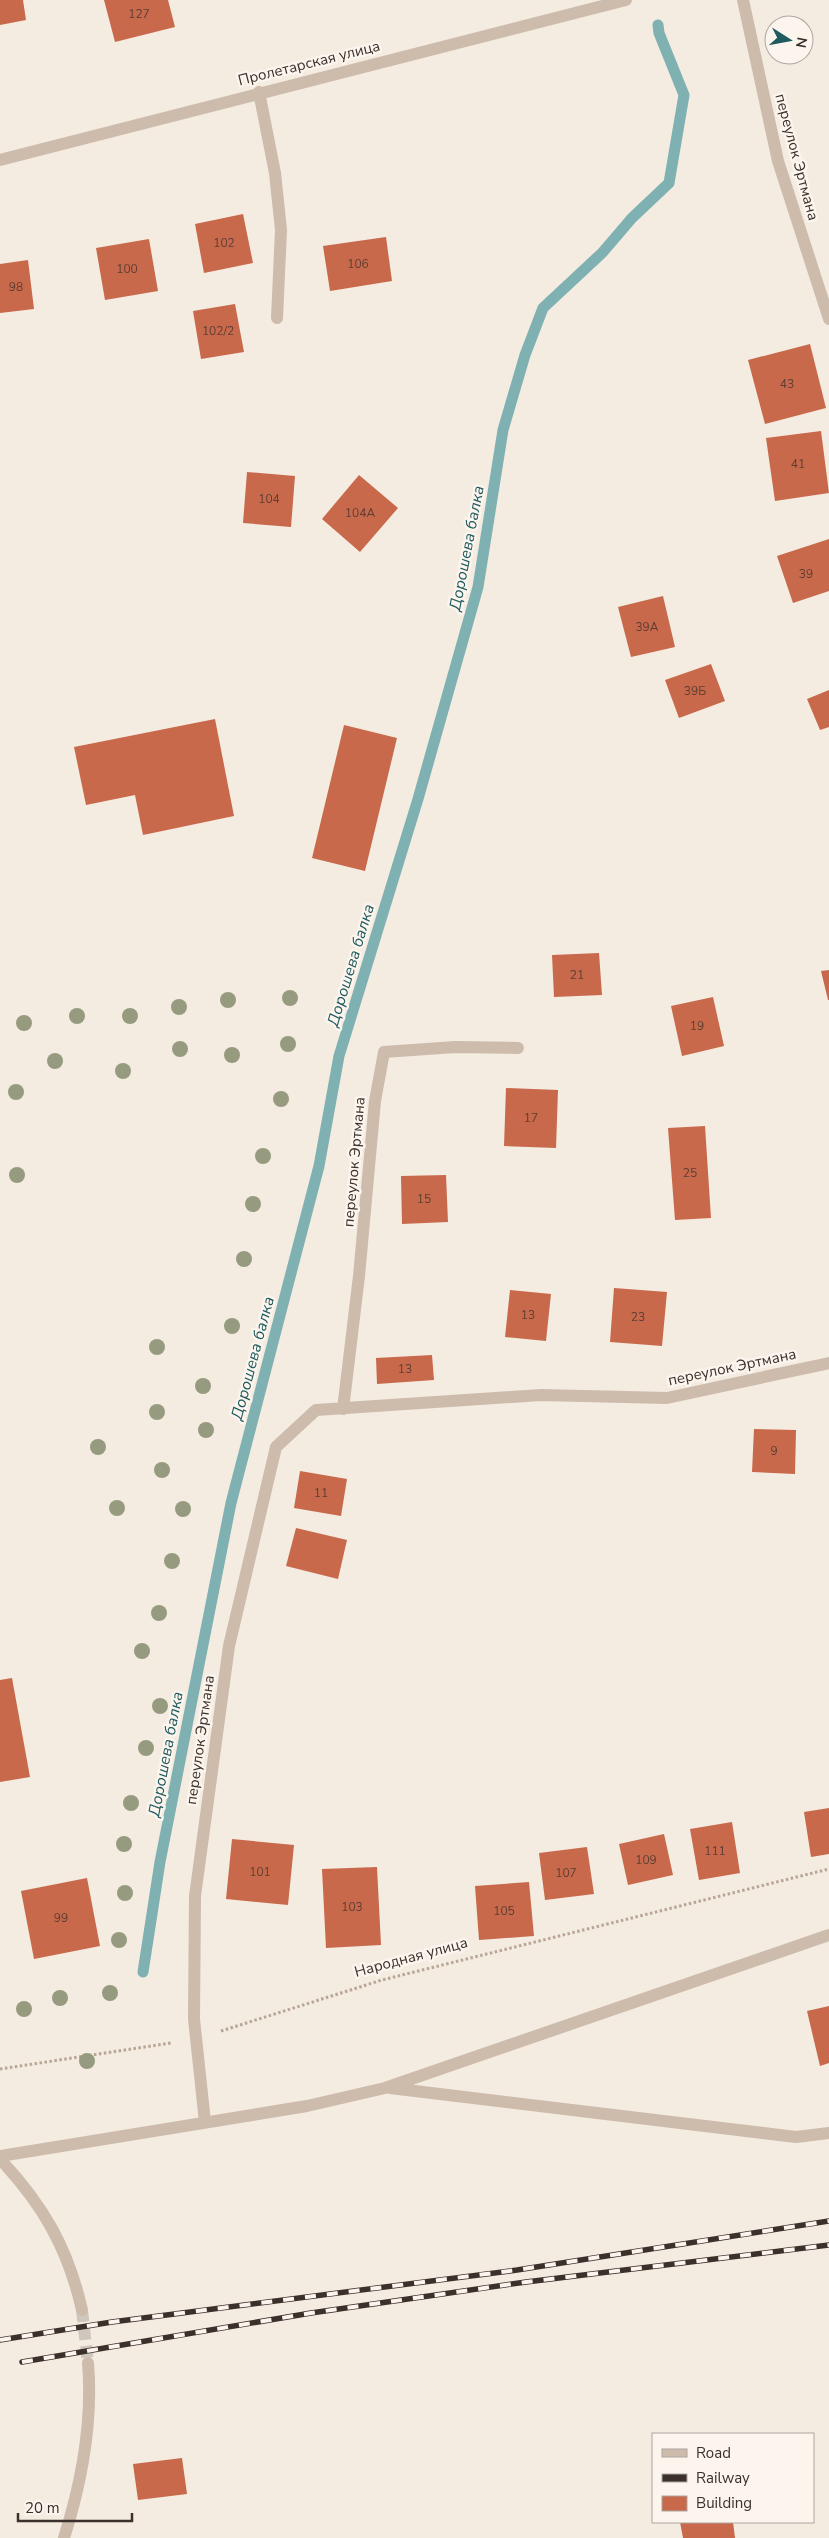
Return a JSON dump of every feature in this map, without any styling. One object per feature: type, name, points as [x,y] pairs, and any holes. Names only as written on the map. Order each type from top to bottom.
[{"type":"street","name":"Пролетарская улица","points":[[0,160],[626,0]]},
{"type":"street","name":"переулок Эртмана","points":[[743,0],[778,161],[829,319]]},
{"type":"street","points":[[260,92],[275,173],[281,230],[277,318]]},
{"type":"street","name":"переулок Эртмана","points":[[342,1409],[359,1276],[375,1101],[384,1052],[455,1047],[518,1048]]},
{"type":"street","name":"переулок Эртмана","points":[[205,2122],[196,2039],[195,1896],[229,1646],[276,1447],[316,1410],[541,1395],[667,1398],[829,1363]]},
{"type":"street","points":[[0,2157],[307,2106],[385,2088],[829,1935]]},
{"type":"street","points":[[385,2088],[796,2138],[829,2133]]},
{"type":"street","points":[[0,2157],[23,2183],[48,2218],[72,2273],[82,2310]]},
{"type":"street","points":[[64,2538],[87,2441],[90,2387],[88,2363]]},
{"type":"path","name":"Народная улица","points":[[0,2069],[196,2039],[382,1980],[829,1869]]},
{"type":"building","points":[[0,0],[23,0],[26,20],[0,25]]},
{"type":"building","points":[[104,0],[168,0],[175,27],[115,42]]},
{"type":"building","points":[[243,214],[253,263],[204,273],[195,224]]},
{"type":"building","points":[[386,237],[392,281],[330,291],[323,246]]},
{"type":"building","points":[[149,239],[158,291],[105,300],[96,248]]},
{"type":"building","points":[[28,260],[34,309],[0,313],[0,264]]},
{"type":"building","points":[[235,304],[244,352],[201,359],[193,311]]},
{"type":"building","points":[[810,344],[826,408],[765,424],[748,360]]},
{"type":"building","points":[[821,431],[829,493],[775,501],[766,438]]},
{"type":"building","points":[[247,472],[295,476],[291,527],[243,523]]},
{"type":"building","points":[[359,475],[398,508],[360,552],[322,519]]},
{"type":"building","points":[[829,539],[829,591],[793,603],[777,556]]},
{"type":"building","points":[[663,596],[675,647],[631,657],[618,607]]},
{"type":"building","points":[[711,664],[725,701],[679,718],[665,680]]},
{"type":"building","points":[[829,690],[829,727],[820,730],[807,699]]},
{"type":"building","points":[[215,719],[234,816],[143,835],[135,795],[86,805],[74,747]]},
{"type":"building","points":[[344,725],[397,738],[365,871],[312,858]]},
{"type":"building","points":[[599,953],[602,995],[554,997],[552,955]]},
{"type":"building","points":[[829,970],[829,1000],[828,1000],[821,971]]},
{"type":"building","points":[[713,997],[724,1046],[682,1056],[671,1006]]},
{"type":"building","points":[[506,1088],[558,1090],[556,1148],[504,1146]]},
{"type":"building","points":[[705,1126],[711,1218],[675,1220],[668,1128]]},
{"type":"building","points":[[446,1175],[448,1222],[402,1224],[401,1176]]},
{"type":"building","points":[[614,1288],[667,1292],[662,1346],[610,1342]]},
{"type":"building","points":[[510,1290],[551,1294],[546,1341],[505,1337]]},
{"type":"building","points":[[432,1355],[434,1380],[377,1384],[376,1358]]},
{"type":"building","points":[[754,1429],[796,1430],[795,1474],[752,1472]]},
{"type":"building","points":[[300,1471],[347,1479],[341,1516],[294,1508]]},
{"type":"building","points":[[296,1528],[347,1540],[338,1579],[286,1566]]},
{"type":"building","points":[[12,1678],[30,1777],[0,1782],[0,1680]]},
{"type":"building","points":[[829,1808],[829,1854],[811,1857],[804,1812]]},
{"type":"building","points":[[732,1822],[740,1873],[699,1880],[690,1829]]},
{"type":"building","points":[[664,1834],[673,1875],[628,1885],[619,1844]]},
{"type":"building","points":[[232,1839],[294,1845],[288,1905],[226,1899]]},
{"type":"building","points":[[587,1847],[594,1894],[545,1900],[539,1853]]},
{"type":"building","points":[[377,1867],[381,1945],[326,1948],[322,1869]]},
{"type":"building","points":[[87,1878],[100,1946],[34,1959],[21,1891]]},
{"type":"building","points":[[529,1882],[534,1936],[479,1940],[475,1886]]},
{"type":"building","points":[[829,2006],[829,2063],[820,2066],[807,2011]]},
{"type":"building","points":[[182,2458],[187,2494],[138,2500],[133,2464]]},
{"type":"building","points":[[680,2523],[733,2523],[735,2538],[683,2538]]},
{"type":"waterway","name":"Дорошева балка","points":[[143,1972],[160,1862],[231,1503],[319,1166],[339,1056],[418,799],[478,587],[503,430],[525,355],[543,308],[602,253],[632,218],[669,183],[684,95],[659,33],[658,25]]},
{"type":"tunnel","points":[[82,2310],[88,2363]]},
{"type":"railway","points":[[0,2340],[112,2322],[517,2270],[829,2221]]},
{"type":"railway","points":[[22,2362],[311,2313],[526,2282],[829,2245]]}]
